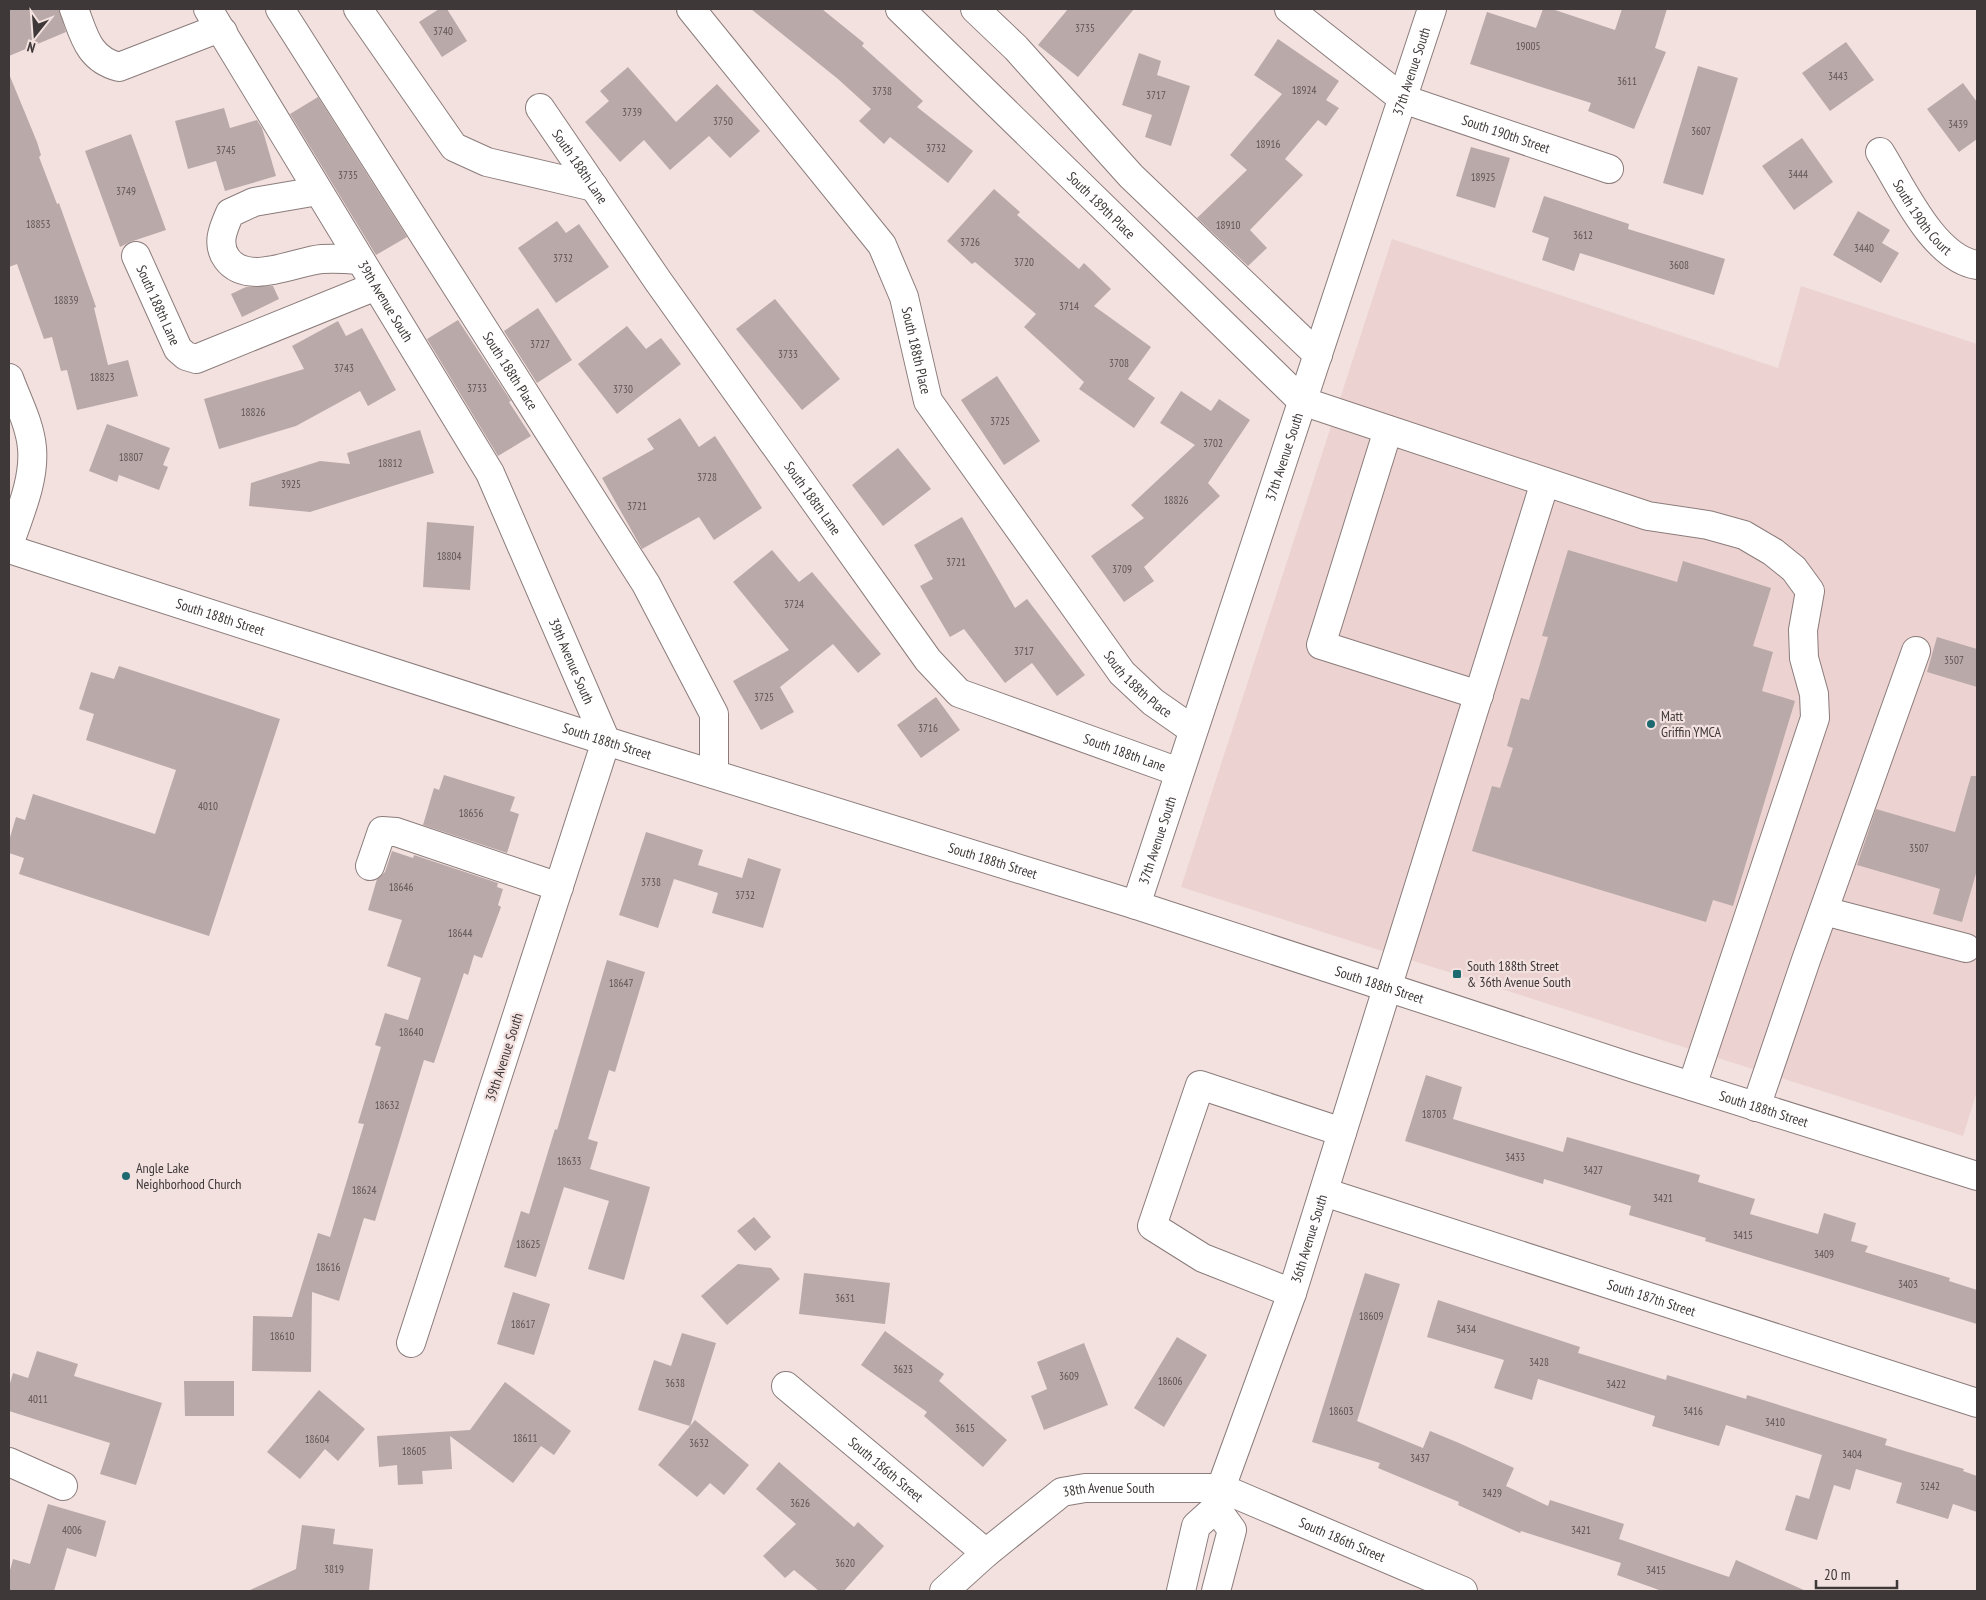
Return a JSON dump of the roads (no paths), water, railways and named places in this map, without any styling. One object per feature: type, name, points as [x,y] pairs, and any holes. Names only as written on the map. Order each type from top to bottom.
[{"type":"street","points":[[74,9],[88,47],[109,64],[119,66],[217,29],[223,32]]},
{"type":"street","name":"39th Avenue South","points":[[208,9],[490,473],[606,741],[411,1343]]},
{"type":"street","name":"South 188th Place","points":[[280,9],[646,584],[714,714],[714,774]]},
{"type":"street","points":[[358,9],[454,147],[487,162],[594,187]]},
{"type":"street","name":"South 188th Place","points":[[691,9],[882,245],[904,297],[928,401],[1122,673],[1153,702],[1193,730]]},
{"type":"street","name":"South 189th Place","points":[[900,9],[1302,401]]},
{"type":"street","points":[[975,9],[1016,48],[1132,176],[1318,354]]},
{"type":"street","name":"South 190th Street","points":[[1289,9],[1403,98],[1609,169]]},
{"type":"street","name":"37th Avenue South","points":[[1136,905],[1432,9]]},
{"type":"street","name":"South 188th Lane","points":[[540,108],[658,281],[928,660],[958,693],[1179,772]]},
{"type":"street","name":"South 190th Court","points":[[1880,152],[1931,235],[1942,248],[1968,263],[1977,265]]},
{"type":"street","points":[[318,191],[254,202],[230,213],[222,234],[222,252],[231,264],[254,272],[290,267],[321,259],[360,260]]},
{"type":"street","name":"South 188th Lane","points":[[136,256],[178,349],[186,356],[196,359],[376,286]]},
{"type":"street","points":[[9,378],[24,416],[32,448],[30,476],[9,545]]},
{"type":"street","points":[[1302,401],[1648,516],[1708,524],[1744,536],[1794,569],[1810,591],[1803,630],[1804,658],[1814,694],[1815,718],[1692,1086]]},
{"type":"street","points":[[1388,430],[1321,645],[1479,695]]},
{"type":"street","name":"36th Avenue South","points":[[1181,1591],[1196,1526],[1219,1498],[1292,1293],[1545,482]]},
{"type":"street","name":"South 188th Street","points":[[9,549],[606,741],[1136,905],[1756,1107],[1977,1176]]},
{"type":"street","points":[[1756,1107],[1916,651]]},
{"type":"street","points":[[370,866],[382,832],[396,832],[559,887]]},
{"type":"street","points":[[1824,911],[1966,948]]},
{"type":"street","points":[[1292,1293],[1203,1258],[1152,1226],[1200,1085],[1342,1132]]},
{"type":"street","name":"South 187th Street","points":[[1324,1192],[1977,1403]]},
{"type":"street","name":"South 186th Street","points":[[786,1386],[986,1553]]},
{"type":"street","points":[[9,1462],[63,1486]]},
{"type":"street","name":"38th Avenue South","points":[[944,1591],[986,1553],[1062,1492],[1084,1488],[1219,1498]]},
{"type":"street","points":[[1216,1591],[1232,1530],[1219,1498]]},
{"type":"street","name":"South 186th Street","points":[[1219,1498],[1463,1591]]},
{"type":"place","name":"Matt Griffin YMCA","points":[[1651,724]]},
{"type":"place","name":"South 188th Street & 36th Avenue South","points":[[1457,974]]},
{"type":"place","name":"Angle Lake Neighborhood Church","points":[[126,1176]]}]
